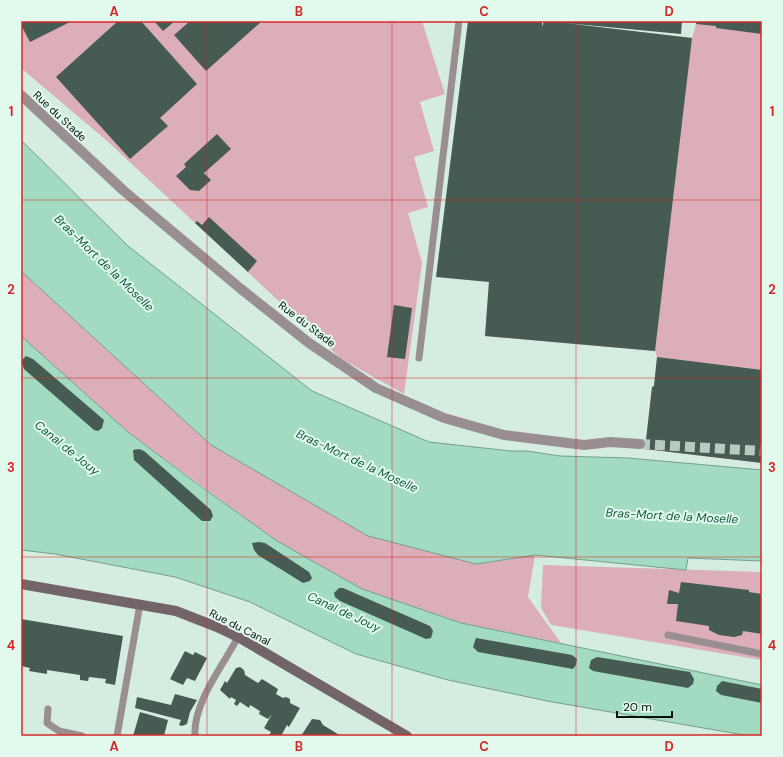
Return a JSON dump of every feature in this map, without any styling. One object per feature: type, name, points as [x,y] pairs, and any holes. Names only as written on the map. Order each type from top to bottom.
[{"type":"street","name":"Rue du Stade","points":[[21,95],[124,191],[241,289],[309,342],[376,388],[444,418],[504,435],[584,445],[610,442],[640,444]]},
{"type":"street","name":"Rue du Canal","points":[[21,584],[140,604],[176,612],[217,627],[238,637],[407,736]]},
{"type":"lane","points":[[419,358],[459,21]]},
{"type":"lane","points":[[117,736],[140,604]]},
{"type":"lane","points":[[668,635],[762,654]]},
{"type":"lane","points":[[195,736],[195,728],[201,703],[238,637]]},
{"type":"lane","points":[[48,709],[47,723],[59,732],[82,736]]},
{"type":"shaded area","points":[[21,21],[422,21],[445,94],[420,102],[434,151],[414,157],[428,207],[408,213],[422,263],[404,394],[340,358],[106,140],[21,68]]},
{"type":"shaded area","points":[[544,21],[692,38],[697,21],[762,21],[762,463],[645,449],[657,358],[655,351],[485,336],[489,279]]},
{"type":"shaded area","points":[[21,271],[211,445],[476,564],[535,555],[528,597],[561,643],[461,623],[362,589],[277,541],[129,433],[21,336]]},
{"type":"shaded area","points":[[543,565],[762,572],[762,660],[551,625],[541,608]]},
{"type":"water","name":"Bras-Mort de la Moselle","points":[[21,140],[128,246],[312,391],[429,442],[511,451],[527,451],[560,456],[628,458],[762,470],[762,561],[688,558],[686,570],[535,555],[476,564],[368,536],[211,445],[21,271]]},
{"type":"water","name":"Canal de Jouy","points":[[21,336],[129,433],[196,483],[277,541],[362,589],[461,623],[762,685],[762,736],[750,736],[547,701],[448,680],[356,654],[250,602],[175,577],[55,554],[21,550]]},
{"type":"building","points":[[21,21],[72,21],[30,42],[21,25]]},
{"type":"building","points":[[118,21],[141,21],[197,84],[160,118],[168,126],[130,159],[56,77]]},
{"type":"building","points":[[154,21],[175,21],[163,31]]},
{"type":"building","points":[[190,21],[262,21],[206,71],[174,35]]},
{"type":"building","points":[[468,21],[542,21],[542,27],[544,21],[682,21],[681,34],[565,23],[692,38],[655,351],[485,336],[489,282],[436,277]]},
{"type":"building","points":[[697,21],[762,21],[762,34],[696,24]]},
{"type":"building","points":[[217,134],[231,149],[204,173],[211,180],[199,191],[190,190],[176,176],[186,167],[184,164]]},
{"type":"building","points":[[209,217],[257,261],[248,272],[195,223],[197,221],[202,225]]},
{"type":"building","points":[[394,305],[412,308],[405,359],[387,357]]},
{"type":"building","points":[[26,356],[33,359],[104,420],[102,428],[98,431],[94,430],[24,369],[21,361]]},
{"type":"building","points":[[657,357],[762,370],[762,463],[645,449]]},
{"type":"building","points":[[139,449],[144,451],[211,510],[213,516],[210,521],[202,521],[134,460],[133,450]]},
{"type":"building","points":[[252,543],[265,543],[309,572],[312,578],[310,581],[303,583],[258,555],[254,550]]},
{"type":"building","points":[[681,582],[749,590],[749,592],[762,594],[762,634],[743,631],[742,635],[734,637],[719,635],[709,630],[709,626],[676,621],[678,604],[667,604],[669,590],[679,593]]},
{"type":"building","points":[[339,588],[343,588],[430,626],[433,631],[431,638],[426,639],[340,601],[335,597],[334,593]]},
{"type":"building","points":[[21,619],[123,636],[115,685],[105,683],[106,679],[89,677],[88,681],[80,680],[80,675],[47,670],[47,674],[29,671],[30,668],[21,666]]},
{"type":"building","points":[[476,638],[572,655],[577,659],[576,665],[573,669],[478,652],[473,647]]},
{"type":"building","points":[[185,651],[193,655],[195,652],[207,658],[195,681],[187,678],[183,685],[170,679]]},
{"type":"building","points":[[597,657],[690,672],[694,679],[693,684],[688,688],[593,671],[589,668],[591,660]]},
{"type":"building","points":[[240,667],[244,670],[245,675],[258,683],[262,679],[278,689],[276,694],[283,698],[286,697],[290,699],[290,703],[300,708],[289,727],[287,725],[281,736],[269,736],[271,732],[264,728],[272,714],[268,719],[259,714],[260,711],[250,705],[249,708],[240,702],[237,706],[234,704],[236,700],[231,697],[230,699],[220,690],[225,681],[227,683],[236,668]]},
{"type":"building","points":[[722,681],[762,689],[762,703],[721,695],[716,691],[717,686]]},
{"type":"building","points":[[175,694],[197,700],[190,712],[187,724],[182,726],[179,725],[181,720],[135,708],[137,697],[171,705]]},
{"type":"building","points":[[140,712],[168,720],[164,736],[133,736]]},
{"type":"building","points":[[312,719],[320,720],[323,725],[341,736],[301,736]]},
{"type":"tunnel","points":[[640,444],[762,451]]}]
